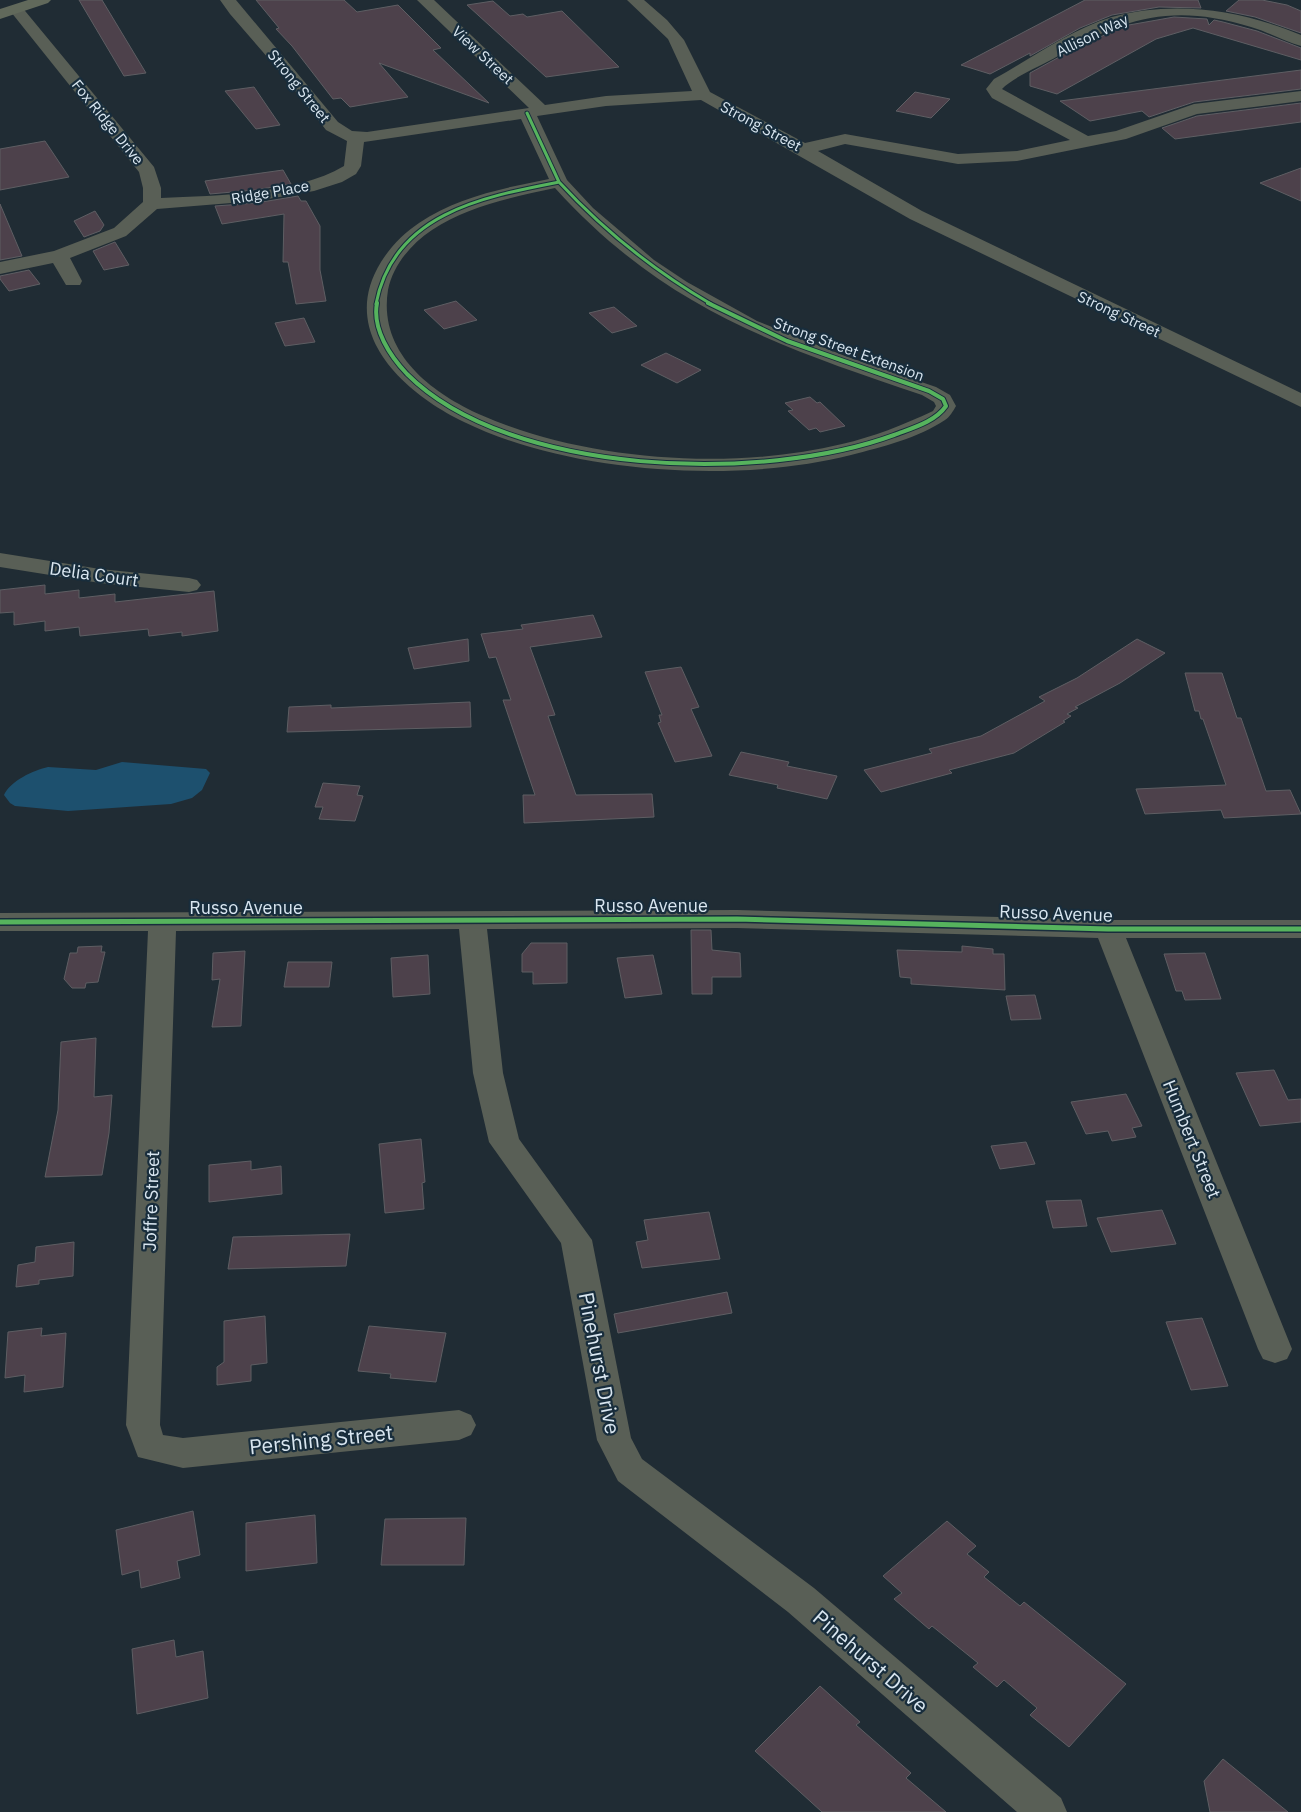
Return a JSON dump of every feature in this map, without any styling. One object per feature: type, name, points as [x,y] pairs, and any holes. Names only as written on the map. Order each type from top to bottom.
[{"type":"main road","points":[[8,11],[43,0]]},
{"type":"street","name":"Strong Street","points":[[228,0],[235,11],[340,133],[356,137],[384,136],[637,98],[704,95],[803,149],[916,215],[1301,401]]},
{"type":"street","name":"View Street","points":[[425,0],[535,112]]},
{"type":"street","points":[[636,0],[660,21],[676,40],[684,52],[693,80],[704,95]]},
{"type":"street","name":"Allison Way","points":[[1085,142],[1050,121],[998,95],[994,89],[1000,82],[1096,30],[1138,14],[1166,10],[1242,17],[1301,41]]},
{"type":"street","name":"Fox Ridge Drive","points":[[8,11],[148,171],[152,188],[152,204]]},
{"type":"street","points":[[803,149],[845,139],[958,159],[1017,156],[1120,135],[1194,109],[1301,96]]},
{"type":"street","name":"Strong Street Extension","points":[[535,112],[559,182],[589,217],[613,238],[678,286],[746,322],[785,340],[840,362],[929,391],[942,399],[946,406],[944,411],[940,415],[896,435],[830,453],[792,459],[706,463],[636,460],[597,456],[559,448],[492,426],[442,402],[419,386],[400,368],[383,342],[374,310],[377,292],[387,266],[408,240],[426,226],[448,215],[498,196],[559,182]]},
{"type":"street","name":"Ridge Place","points":[[152,204],[223,200],[314,185],[349,170],[355,162],[356,137]]},
{"type":"street","points":[[0,268],[59,256],[120,232],[152,204]]},
{"type":"street","points":[[59,256],[73,280]]},
{"type":"street","name":"Delia Court","points":[[0,560],[100,576],[189,585]]},
{"type":"street","name":"Pinehurst Drive","points":[[472,920],[488,1073],[504,1142],[576,1240],[614,1440],[630,1470],[801,1600],[1047,1812]]},
{"type":"street","name":"Russo Avenue","points":[[0,922],[776,920],[1108,929],[1301,929]]},
{"type":"street","name":"Joffre Street","points":[[162,921],[143,1425],[150,1447],[183,1454]]},
{"type":"street","name":"Humbert Street","points":[[1108,929],[1275,1349]]},
{"type":"street","name":"Pershing Street","points":[[183,1454],[459,1425]]},
{"type":"water","points":[[122,762],[206,769],[210,773],[202,790],[192,798],[171,804],[68,811],[15,806],[4,795],[11,785],[42,768],[96,770]]},
{"type":"building","points":[[79,0],[102,0],[146,73],[124,76]]},
{"type":"building","points":[[256,0],[344,0],[357,12],[398,5],[441,48],[433,50],[489,103],[379,63],[408,97],[350,107],[341,98],[333,99],[292,46],[276,29],[279,28]]},
{"type":"building","points":[[1085,0],[1198,0],[1201,8],[1159,7],[1112,15],[1080,28],[1030,56],[1030,53],[990,74],[961,65]]},
{"type":"building","points":[[1239,0],[1262,0],[1287,5],[1301,11],[1301,33],[1255,17],[1226,11]]},
{"type":"building","points":[[493,1],[510,16],[523,14],[527,17],[562,11],[619,67],[546,77],[467,5]]},
{"type":"building","points":[[1174,17],[1207,19],[1209,25],[1214,20],[1257,31],[1301,48],[1301,60],[1193,28],[1156,39],[1057,94],[1030,86],[1030,73],[1083,44],[1129,25]]},
{"type":"building","points":[[1301,70],[1301,89],[1194,102],[1149,117],[1142,111],[1090,121],[1060,101]]},
{"type":"building","points":[[254,87],[280,125],[256,129],[225,91]]},
{"type":"building","points":[[915,92],[950,99],[931,118],[896,111]]},
{"type":"building","points":[[1301,103],[1301,122],[1175,139],[1162,128],[1197,116]]},
{"type":"building","points":[[45,141],[69,177],[0,190],[0,149]]},
{"type":"building","points":[[1301,168],[1301,201],[1260,183]]},
{"type":"building","points":[[283,170],[291,184],[255,190],[210,194],[205,181]]},
{"type":"building","points":[[298,196],[301,201],[306,201],[320,226],[320,270],[326,301],[296,304],[288,262],[283,262],[284,214],[222,224],[215,206],[256,203]]},
{"type":"building","points":[[0,204],[22,256],[0,260]]},
{"type":"building","points":[[95,211],[104,225],[100,231],[84,237],[74,221]]},
{"type":"building","points":[[115,242],[129,265],[104,270],[93,251]]},
{"type":"building","points":[[29,270],[40,284],[9,291],[0,279],[0,276]]},
{"type":"building","points":[[456,301],[477,320],[444,329],[424,310]]},
{"type":"building","points":[[614,307],[637,326],[612,333],[589,313]]},
{"type":"building","points":[[304,318],[315,342],[285,346],[275,323]]},
{"type":"building","points":[[666,353],[701,370],[677,383],[641,365]]},
{"type":"building","points":[[810,397],[817,403],[820,402],[845,426],[820,432],[816,428],[809,430],[788,411],[793,410],[785,403]]},
{"type":"building","points":[[45,585],[45,594],[79,590],[79,598],[115,594],[115,602],[214,591],[218,631],[182,636],[182,632],[149,636],[148,629],[80,636],[79,627],[45,631],[45,621],[14,625],[14,612],[0,613],[0,590]]},
{"type":"building","points":[[593,615],[602,637],[530,647],[555,715],[548,716],[576,795],[652,794],[654,817],[524,823],[523,795],[535,795],[503,700],[511,700],[496,657],[489,658],[481,634],[523,629],[521,625]]},
{"type":"building","points":[[468,639],[469,661],[414,669],[408,648]]},
{"type":"building","points":[[1137,639],[1165,653],[1120,683],[1075,707],[1078,708],[1067,714],[1071,716],[1063,721],[1065,722],[1014,753],[949,770],[952,773],[881,792],[864,770],[932,753],[929,749],[981,736],[1045,701],[1039,697],[1077,678]]},
{"type":"building","points":[[681,667],[699,707],[691,709],[712,756],[675,762],[658,723],[661,722],[659,715],[662,715],[645,672]]},
{"type":"building","points":[[1185,673],[1222,673],[1237,718],[1241,718],[1266,791],[1290,790],[1301,814],[1224,818],[1221,810],[1145,814],[1136,789],[1226,785],[1203,719],[1201,719],[1199,711],[1195,711]]},
{"type":"building","points":[[470,702],[471,727],[287,732],[289,707],[331,705],[331,708]]},
{"type":"building","points":[[741,752],[789,762],[787,766],[837,776],[827,799],[777,788],[778,785],[729,775]]},
{"type":"building","points":[[323,783],[360,786],[357,795],[363,796],[355,821],[319,819],[323,807],[315,807]]},
{"type":"building","points":[[691,930],[711,930],[712,950],[740,953],[741,977],[712,977],[712,994],[692,994]]},
{"type":"building","points":[[531,943],[567,943],[567,983],[533,984],[533,972],[522,972],[522,954]]},
{"type":"building","points":[[102,946],[101,952],[105,952],[98,982],[86,983],[85,988],[72,988],[64,979],[70,953],[77,953],[78,947]]},
{"type":"building","points":[[962,946],[993,949],[993,954],[1004,954],[1005,990],[911,984],[911,978],[900,977],[897,950],[962,952]]},
{"type":"building","points":[[245,951],[241,1026],[212,1027],[220,979],[212,980],[213,953]]},
{"type":"building","points":[[1205,953],[1221,999],[1185,1000],[1182,991],[1176,991],[1164,954]]},
{"type":"building","points":[[428,955],[430,994],[393,997],[391,958]]},
{"type":"building","points":[[653,955],[662,994],[625,998],[617,958]]},
{"type":"building","points":[[288,962],[332,962],[329,987],[284,987]]},
{"type":"building","points":[[1035,995],[1041,1019],[1011,1020],[1006,996]]},
{"type":"building","points":[[96,1038],[94,1097],[112,1095],[109,1133],[102,1175],[45,1177],[58,1110],[61,1042]]},
{"type":"building","points":[[1274,1070],[1288,1100],[1301,1099],[1301,1122],[1260,1126],[1236,1073]]},
{"type":"building","points":[[1126,1094],[1142,1126],[1132,1128],[1136,1137],[1112,1141],[1108,1131],[1086,1134],[1071,1102]]},
{"type":"building","points":[[421,1139],[425,1182],[422,1183],[424,1209],[385,1213],[379,1144]]},
{"type":"building","points":[[1026,1142],[1035,1164],[1000,1169],[991,1146]]},
{"type":"building","points":[[251,1161],[251,1170],[281,1166],[282,1194],[209,1202],[209,1165]]},
{"type":"building","points":[[1081,1200],[1087,1226],[1053,1228],[1046,1201]]},
{"type":"building","points":[[1162,1210],[1176,1244],[1111,1252],[1097,1218]]},
{"type":"building","points":[[709,1212],[720,1259],[642,1268],[636,1242],[648,1240],[644,1220]]},
{"type":"building","points":[[350,1234],[346,1266],[228,1269],[233,1237]]},
{"type":"building","points":[[74,1242],[73,1276],[39,1280],[39,1284],[16,1287],[18,1265],[35,1262],[36,1247]]},
{"type":"building","points":[[727,1292],[732,1313],[618,1333],[614,1314]]},
{"type":"building","points":[[265,1316],[267,1363],[251,1365],[251,1381],[217,1385],[217,1367],[224,1362],[224,1321]]},
{"type":"building","points":[[1202,1318],[1228,1386],[1191,1390],[1166,1322]]},
{"type":"building","points":[[369,1326],[446,1333],[436,1382],[390,1378],[391,1374],[358,1371]]},
{"type":"building","points":[[42,1328],[41,1336],[66,1333],[63,1387],[24,1392],[25,1375],[5,1378],[8,1332]]},
{"type":"building","points":[[193,1511],[200,1555],[177,1561],[180,1578],[141,1588],[139,1570],[122,1575],[116,1530]]},
{"type":"building","points":[[315,1515],[317,1563],[246,1571],[246,1523]]},
{"type":"building","points":[[466,1518],[464,1565],[381,1565],[385,1519]]},
{"type":"building","points":[[947,1521],[976,1546],[967,1554],[989,1572],[984,1577],[1020,1606],[1024,1602],[1126,1684],[1069,1747],[1030,1715],[1037,1708],[1004,1680],[997,1687],[973,1667],[978,1663],[932,1626],[929,1629],[894,1599],[902,1593],[883,1576]]},
{"type":"building","points":[[174,1640],[176,1657],[203,1651],[208,1698],[137,1714],[132,1649]]},
{"type":"building","points":[[820,1686],[860,1722],[856,1725],[911,1773],[906,1778],[946,1812],[822,1812],[755,1751]]},
{"type":"building","points":[[1223,1759],[1288,1812],[1210,1812],[1204,1781]]},
{"type":"cycle path","points":[[527,113],[559,182],[473,203],[441,217],[426,226],[404,244],[383,275],[380,284],[376,307],[378,328],[387,348],[400,366],[434,397],[473,419],[512,435],[556,447],[602,456],[650,462],[698,464],[790,460],[846,450],[914,427],[940,415],[946,406],[943,399],[929,391],[825,356],[750,325],[714,307],[647,264],[586,212],[559,182]]},
{"type":"cycle path","points":[[0,922],[737,919],[1108,929],[1301,929]]}]
